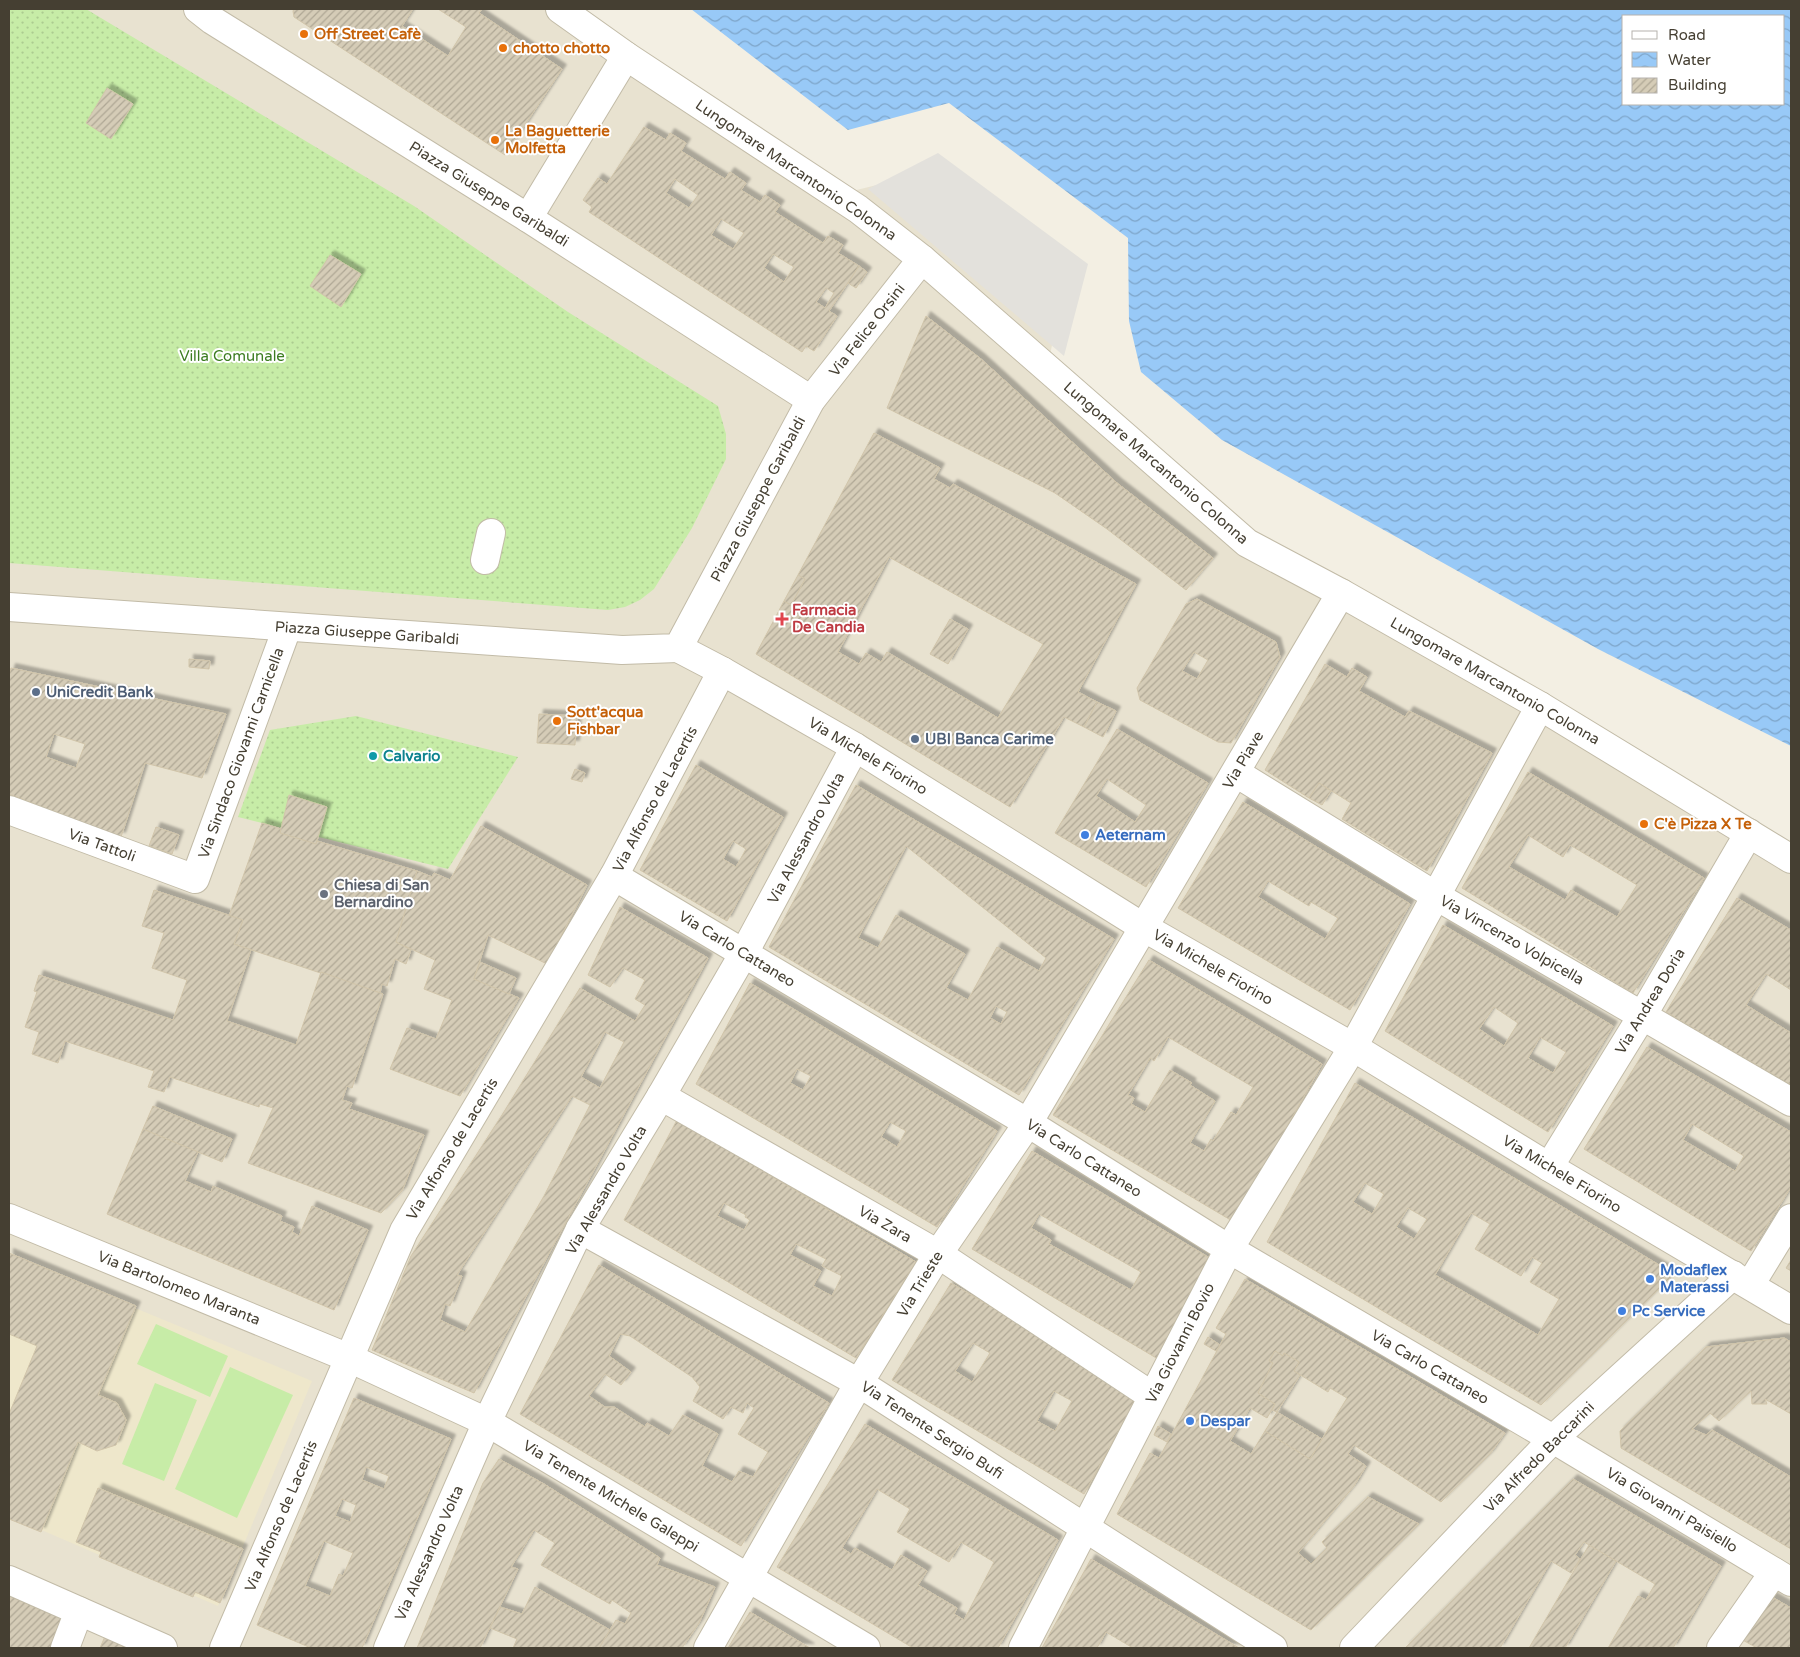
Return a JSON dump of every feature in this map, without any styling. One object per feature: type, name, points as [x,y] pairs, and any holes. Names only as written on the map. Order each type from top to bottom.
[{"type":"street","name":"Lungomare Marcantonio Colonna","points":[[560,9],[626,56],[858,210],[922,259],[1247,543],[1341,593],[1540,706],[1791,859]]},
{"type":"street","name":"Piazza Giuseppe Garibaldi","points":[[9,607],[622,650],[678,648],[811,400],[210,12]]},
{"type":"street","points":[[528,218],[626,56]]},
{"type":"street","name":"Via Felice Orsini","points":[[811,400],[922,259]]},
{"type":"street","points":[[486,560],[491,533]]},
{"type":"street","name":"Via Piave","points":[[1143,927],[1341,593]]},
{"type":"street","name":"Via Sindaco Giovanni Carnicella","points":[[195,879],[287,628]]},
{"type":"street","name":"Via Michele Fiorino","points":[[678,648],[855,746],[1143,927],[1353,1047],[1549,1167],[1791,1310]]},
{"type":"street","name":"Via Alfonso de Lacertis","points":[[224,1648],[404,1231],[614,876],[722,671]]},
{"type":"street","name":"Via Giovanni Bovio","points":[[1023,1648],[1229,1249],[1353,1047],[1540,706]]},
{"type":"street","name":"Via Alessandro Volta","points":[[388,1648],[487,1422],[580,1229],[661,1096],[744,953],[855,746]]},
{"type":"street","name":"Via Vincenzo Volpicella","points":[[1236,773],[1436,896],[1791,1102]]},
{"type":"street","name":"Via Tattoli","points":[[9,810],[195,879]]},
{"type":"street","name":"Via Andrea Doria","points":[[1549,1167],[1642,1016],[1749,833]]},
{"type":"street","name":"Via Carlo Cattaneo","points":[[614,876],[1028,1122],[1229,1249],[1553,1438]]},
{"type":"street","name":"Via Trieste","points":[[708,1648],[859,1383],[938,1254],[1028,1122],[1143,927]]},
{"type":"street","name":"Via Zara","points":[[661,1096],[938,1254],[1152,1396]]},
{"type":"street","name":"Via Bartolomeo Maranta","points":[[9,1218],[349,1358]]},
{"type":"street","name":"Via Alfredo Baccarini","points":[[1354,1648],[1553,1438],[1742,1280],[1791,1218]]},
{"type":"street","name":"Via Tenente Sergio Bufi","points":[[580,1229],[859,1383],[1273,1648]]},
{"type":"street","name":"Via Tenente Michele Galeppi","points":[[349,1358],[487,1422],[866,1648]]},
{"type":"street","name":"Via Giovanni Paisiello","points":[[1553,1438],[1782,1577]]},
{"type":"street","points":[[1721,1648],[1782,1577]]},
{"type":"street","points":[[9,1580],[163,1648]]},
{"type":"street","points":[[65,1648],[79,1611]]},
{"type":"shaded area","points":[[9,9],[563,9],[832,196],[934,171],[1066,278],[1046,374],[1261,550],[1791,854],[1791,1648],[9,1648]]},
{"type":"shaded area","points":[[938,153],[1088,264],[1064,356],[868,189]]},
{"type":"shaded area","points":[[9,1256],[312,1381],[218,1606],[9,1516]]},
{"type":"green space","name":"Villa Comunale","points":[[9,9],[86,9],[414,206],[568,312],[718,406],[726,434],[726,459],[692,528],[654,589],[640,600],[625,607],[608,610],[9,563]]},
{"type":"green space","points":[[356,716],[518,757],[448,869],[238,817],[270,730]]},
{"type":"green space","points":[[156,1324],[228,1356],[210,1397],[137,1364]]},
{"type":"green space","points":[[230,1367],[293,1395],[237,1518],[175,1489]]},
{"type":"green space","points":[[155,1383],[197,1400],[164,1481],[122,1464]]},
{"type":"water","points":[[691,9],[1791,9],[1791,746],[1598,649],[1222,440],[1141,372],[1129,321],[1128,238],[949,103],[848,130]]},
{"type":"building","points":[[294,9],[413,9],[402,26],[448,56],[466,27],[438,9],[482,9],[479,13],[562,69],[505,155],[294,17]]},
{"type":"building","points":[[107,88],[133,104],[111,139],[86,123]]},
{"type":"building","points":[[644,127],[666,140],[670,133],[686,143],[681,151],[725,179],[730,172],[746,183],[741,190],[760,202],[765,195],[780,205],[775,212],[823,243],[828,236],[843,245],[838,253],[859,266],[829,311],[837,316],[814,351],[806,346],[802,352],[589,212],[592,207],[583,200],[598,178],[607,184]],"holes":[[[675,179],[698,195],[689,208],[666,193]],[[721,219],[744,233],[733,249],[711,235]],[[773,254],[794,267],[784,282],[764,268]],[[826,288],[834,293],[825,308],[816,302]]]},
{"type":"building","points":[[330,255],[361,274],[341,307],[310,286]]},
{"type":"building","points":[[859,266],[867,272],[856,288],[848,283]]},
{"type":"building","points":[[926,316],[981,359],[1117,483],[1213,558],[1186,590],[1107,529],[1055,493],[887,408]]},
{"type":"building","points":[[874,433],[940,468],[934,479],[950,488],[953,484],[1136,584],[1078,692],[1097,702],[1084,727],[1064,717],[1010,807],[756,654],[784,601],[791,605],[805,579],[798,575]],"holes":[[[889,557],[1043,644],[998,718],[887,652],[881,662],[866,653],[859,664],[838,652]]]},
{"type":"building","points":[[798,575],[805,579],[791,605],[784,601]]},
{"type":"building","points":[[1197,599],[1276,642],[1280,657],[1231,743],[1218,742],[1140,700],[1137,688],[1186,604]],"holes":[[[1194,652],[1208,660],[1197,679],[1182,671]]]},
{"type":"building","points":[[950,619],[968,629],[948,664],[930,654]]},
{"type":"building","points":[[189,659],[210,661],[209,669],[189,667]]},
{"type":"building","points":[[1325,664],[1347,677],[1352,668],[1367,677],[1359,691],[1405,717],[1409,711],[1492,753],[1427,871],[1342,819],[1351,803],[1319,783],[1309,798],[1265,770]]},
{"type":"building","points":[[11,668],[226,714],[202,778],[145,763],[121,837],[9,794],[9,675]],"holes":[[[54,734],[85,744],[76,768],[46,757]]]},
{"type":"building","points":[[1097,702],[1116,711],[1103,737],[1084,727]]},
{"type":"building","points":[[539,714],[577,716],[575,745],[537,743]]},
{"type":"building","points":[[1117,729],[1208,783],[1146,887],[1055,833]],"holes":[[[1107,779],[1146,805],[1135,822],[1096,796]]]},
{"type":"building","points":[[696,765],[783,817],[727,921],[640,870]],"holes":[[[733,841],[746,849],[736,867],[723,859]]]},
{"type":"building","points":[[575,769],[585,773],[582,782],[571,779]]},
{"type":"building","points":[[1528,772],[1704,878],[1633,993],[1462,888]],"holes":[[[1528,835],[1563,857],[1570,845],[1637,885],[1617,917],[1571,890],[1565,900],[1509,867]]]},
{"type":"building","points":[[1319,783],[1331,791],[1322,805],[1309,798]]},
{"type":"building","points":[[856,785],[1114,939],[1019,1095],[769,947]],"holes":[[[906,846],[1046,958],[1039,971],[997,947],[968,1000],[946,988],[965,954],[896,915],[878,948],[858,938]],[[996,1006],[1007,1012],[1001,1024],[990,1018]]]},
{"type":"building","points":[[289,795],[327,807],[316,844],[280,833]]},
{"type":"building","points":[[1243,802],[1410,904],[1350,1010],[1178,908]],"holes":[[[1268,881],[1309,906],[1311,902],[1338,918],[1325,939],[1258,897]]]},
{"type":"building","name":"Chiesa di San Bernardino","points":[[262,823],[281,829],[280,833],[316,844],[317,841],[417,871],[396,942],[411,950],[406,964],[395,959],[387,986],[382,984],[380,993],[234,944],[243,920],[229,916]]},
{"type":"building","points":[[481,826],[587,885],[547,964],[488,935],[474,979],[519,998],[460,1096],[390,1069],[407,1028],[436,1039],[452,1000],[424,989],[435,960],[396,942],[417,871],[432,877],[434,873],[450,880]]},
{"type":"building","points":[[156,827],[179,835],[172,854],[149,846]]},
{"type":"building","points":[[154,890],[243,920],[234,944],[251,950],[227,1021],[296,1045],[321,972],[383,994],[352,1088],[347,1086],[342,1100],[352,1103],[349,1109],[424,1135],[402,1191],[381,1213],[248,1163],[273,1108],[260,1104],[259,1107],[170,1077],[164,1092],[148,1087],[154,1071],[65,1041],[58,1063],[32,1054],[39,1032],[25,1027],[37,992],[34,991],[39,975],[173,1020],[187,980],[152,968],[164,933],[142,926]]},
{"type":"building","points":[[1737,898],[1791,930],[1791,990],[1766,974],[1746,1005],[1791,1033],[1791,1085],[1666,1012]]},
{"type":"building","points":[[620,907],[708,958],[474,1393],[372,1350],[411,1256],[502,1115],[580,988],[635,1021],[645,1005],[635,999],[645,980],[623,968],[610,987],[588,975]],"holes":[[[605,1032],[624,1042],[600,1088],[581,1077]],[[572,1096],[590,1105],[544,1196],[465,1332],[440,1320],[445,1304],[450,1306],[462,1276],[457,1275]]]},
{"type":"building","points":[[1443,925],[1613,1026],[1548,1132],[1385,1031]],"holes":[[[1494,1007],[1518,1023],[1504,1046],[1479,1029]],[[1540,1037],[1566,1052],[1553,1073],[1528,1058]]]},
{"type":"building","points":[[1149,960],[1322,1064],[1234,1222],[1053,1115]],"holes":[[[1168,1037],[1253,1087],[1236,1115],[1231,1112],[1213,1141],[1211,1139],[1204,1151],[1190,1143],[1215,1101],[1190,1085],[1192,1083],[1170,1070],[1145,1112],[1131,1104],[1134,1098],[1128,1095],[1150,1058],[1154,1061]]]},
{"type":"building","points":[[480,962],[516,978],[509,994],[474,979]]},
{"type":"building","points":[[750,983],[997,1131],[937,1227],[696,1084]],"holes":[[[797,1069],[811,1076],[803,1090],[790,1083]],[[890,1122],[906,1131],[897,1147],[881,1137]]]},
{"type":"building","points":[[1647,1047],[1791,1132],[1791,1187],[1751,1251],[1584,1149]],"holes":[[[1692,1124],[1744,1156],[1735,1171],[1683,1140]]]},
{"type":"building","points":[[1355,1083],[1674,1274],[1541,1405],[1267,1242]],"holes":[[[1365,1183],[1384,1194],[1372,1214],[1353,1202]],[[1408,1208],[1427,1219],[1414,1239],[1396,1227]],[[1471,1213],[1490,1224],[1475,1249],[1521,1276],[1532,1257],[1542,1263],[1530,1282],[1559,1299],[1538,1335],[1435,1275]]]},
{"type":"building","points":[[153,1106],[232,1139],[222,1162],[143,1129]]},
{"type":"building","points":[[677,1120],[916,1262],[856,1358],[624,1220]],"holes":[[[724,1203],[746,1215],[745,1217],[750,1220],[744,1230],[717,1216]],[[796,1244],[826,1259],[822,1266],[842,1276],[832,1296],[813,1286],[821,1271],[790,1255]]]},
{"type":"building","points":[[143,1129],[198,1152],[185,1181],[211,1192],[213,1186],[282,1216],[280,1221],[294,1227],[292,1232],[299,1236],[312,1206],[368,1230],[334,1310],[107,1214]]},
{"type":"building","points":[[1032,1151],[1213,1260],[1158,1359],[972,1249]],"holes":[[[1039,1214],[1141,1272],[1131,1290],[1049,1244],[1051,1240],[1031,1228]]]},
{"type":"building","points":[[9,1253],[136,1306],[98,1395],[117,1403],[126,1420],[116,1445],[97,1451],[78,1442],[41,1532],[9,1519],[9,1414],[37,1346],[9,1334]]},
{"type":"building","points":[[1791,1260],[1791,1271],[1786,1268]]},
{"type":"building","points":[[599,1265],[829,1403],[741,1546],[520,1414]],"holes":[[[620,1334],[630,1336],[692,1377],[700,1387],[693,1401],[723,1419],[731,1407],[743,1413],[747,1403],[754,1408],[738,1434],[768,1452],[753,1477],[739,1471],[732,1482],[702,1466],[718,1434],[683,1415],[669,1436],[647,1423],[645,1427],[614,1407],[605,1407],[589,1396],[605,1374],[621,1385],[631,1372],[609,1356]]]},
{"type":"building","points":[[1245,1279],[1505,1433],[1490,1454],[1441,1502],[1354,1445],[1348,1454],[1366,1466],[1354,1486],[1298,1553],[1311,1564],[1327,1548],[1322,1542],[1368,1497],[1419,1524],[1311,1630],[1117,1514],[1150,1453],[1159,1458],[1226,1334],[1216,1328]],"holes":[[[1275,1351],[1283,1356],[1284,1353],[1299,1362],[1294,1371],[1328,1392],[1330,1388],[1347,1398],[1310,1459],[1265,1431],[1251,1454],[1230,1441],[1250,1408],[1267,1418],[1275,1404],[1258,1393],[1273,1363],[1269,1361]]]},
{"type":"building","points":[[951,1283],[1139,1394],[1084,1494],[892,1380]],"holes":[[[973,1343],[990,1353],[972,1382],[955,1371]],[[1054,1391],[1072,1401],[1055,1431],[1037,1421]]]},
{"type":"building","points":[[1208,1337],[1220,1345],[1216,1351],[1204,1344]]},
{"type":"building","points":[[1784,1338],[1791,1342],[1791,1414],[1765,1399],[1767,1404],[1752,1404],[1751,1391],[1719,1421],[1710,1413],[1692,1429],[1706,1435],[1712,1430],[1791,1477],[1791,1549],[1621,1448],[1620,1431],[1706,1347]]},
{"type":"building","points":[[1275,1351],[1283,1356],[1284,1353],[1299,1362],[1294,1371],[1300,1375],[1277,1412],[1272,1410],[1275,1404],[1258,1393],[1273,1363],[1269,1361]]},
{"type":"building","points":[[354,1398],[451,1439],[362,1648],[311,1648],[257,1625]],"holes":[[[366,1467],[389,1476],[384,1489],[362,1480]],[[342,1499],[356,1505],[350,1522],[335,1516]],[[324,1541],[353,1553],[343,1576],[339,1574],[330,1596],[305,1586]]]},
{"type":"building","points":[[1277,1412],[1322,1439],[1310,1459],[1265,1431]]},
{"type":"building","points":[[865,1424],[1058,1540],[998,1648],[913,1648],[777,1567]],"holes":[[[877,1489],[910,1509],[897,1532],[949,1562],[961,1542],[994,1562],[964,1620],[954,1614],[957,1608],[918,1585],[927,1571],[901,1555],[892,1570],[855,1548],[851,1554],[842,1548]]]},
{"type":"building","points":[[1158,1426],[1171,1434],[1167,1442],[1154,1435]]},
{"type":"building","points":[[499,1459],[544,1484],[660,1558],[657,1565],[715,1587],[699,1623],[682,1648],[599,1648],[616,1620],[625,1624],[631,1613],[612,1600],[610,1604],[541,1565],[555,1543],[534,1530],[511,1567],[518,1569],[480,1648],[417,1648],[483,1483]]},
{"type":"building","points":[[1573,1479],[1721,1566],[1673,1648],[1608,1648],[1638,1596],[1646,1600],[1655,1584],[1584,1542],[1575,1555],[1580,1559],[1571,1573],[1551,1561],[1500,1648],[1405,1648]]},
{"type":"building","points":[[98,1488],[243,1549],[220,1603],[195,1592],[193,1597],[99,1557],[101,1552],[76,1542]]},
{"type":"building","points":[[1589,1545],[1616,1561],[1565,1648],[1529,1648]]},
{"type":"building","points":[[1091,1559],[1239,1648],[1133,1648],[1106,1632],[1097,1648],[1042,1648]]},
{"type":"building","points":[[535,1587],[610,1630],[599,1648],[513,1648],[517,1639],[490,1628],[500,1607],[522,1614]]},
{"type":"building","points":[[9,1592],[69,1617],[55,1648],[9,1648]]},
{"type":"building","points":[[1765,1593],[1791,1608],[1791,1648],[1757,1648],[1739,1638]]},
{"type":"building","points":[[750,1612],[810,1648],[728,1648]]},
{"type":"building","points":[[106,1634],[139,1648],[100,1648]]},
{"type":"place","name":"Off Street Cafè","points":[[304,34]]},
{"type":"place","name":"chotto chotto","points":[[503,48]]},
{"type":"place","name":"La Baguetterie Molfetta","points":[[495,140]]},
{"type":"place","name":"Farmacia De Candia","points":[[782,619]]},
{"type":"place","name":"UniCredit Bank","points":[[36,692]]},
{"type":"place","name":"Sott'acqua Fishbar","points":[[557,721]]},
{"type":"place","name":"UBI Banca Carime","points":[[915,739]]},
{"type":"place","name":"Calvario","points":[[373,756]]},
{"type":"place","name":"C'è Pizza X Te","points":[[1644,824]]},
{"type":"place","name":"Aeternam","points":[[1085,835]]},
{"type":"place","name":"Chiesa di San Bernardino","points":[[324,894]]},
{"type":"place","name":"Modaflex Materassi","points":[[1650,1279]]},
{"type":"place","name":"Pc Service","points":[[1622,1311]]},
{"type":"place","name":"Despar","points":[[1190,1421]]}]
